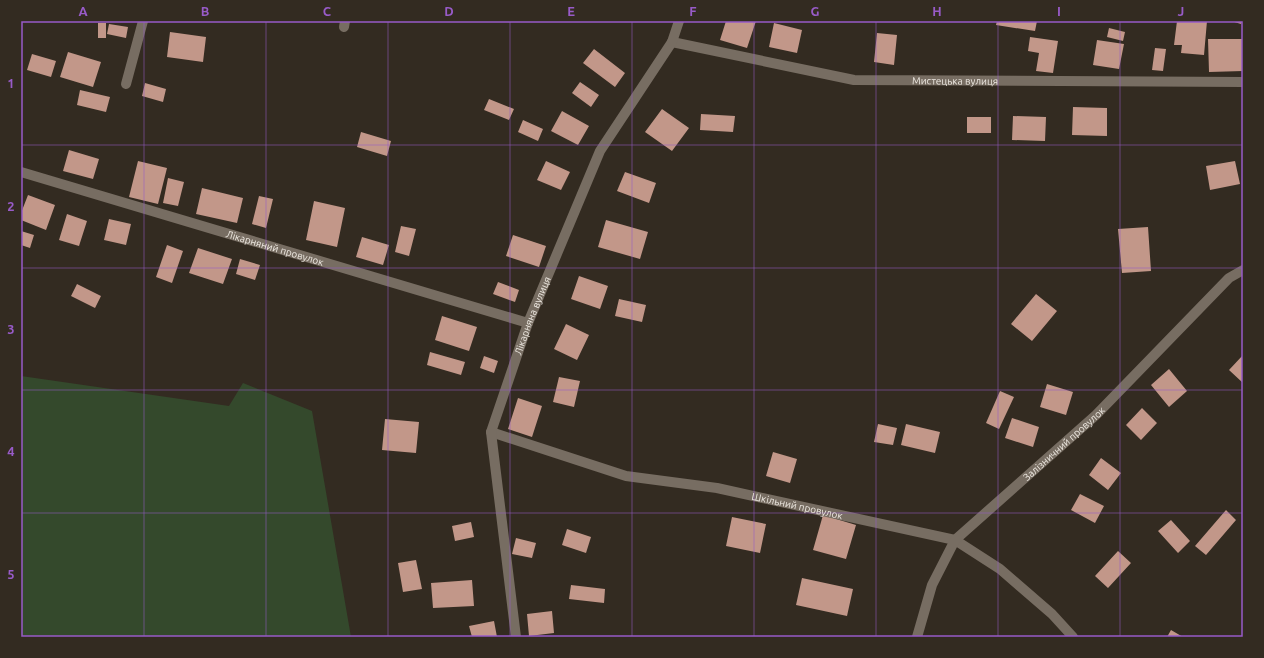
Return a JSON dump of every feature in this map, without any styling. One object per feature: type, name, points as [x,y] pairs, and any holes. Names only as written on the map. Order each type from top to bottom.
[{"type":"street","points":[[126,84],[143,21]]},
{"type":"street","name":"Лікарняна вулиця","points":[[516,637],[491,432],[528,323],[600,151],[672,42],[679,21]]},
{"type":"street","name":"Мистецька вулиця","points":[[672,42],[854,80],[1243,82]]},
{"type":"street","name":"Лікарняний провулок","points":[[21,172],[528,323]]},
{"type":"street","name":"Залізничний провулок","points":[[918,637],[932,585],[955,540],[1096,415],[1229,278],[1243,270]]},
{"type":"street","name":"Шкільний провулок","points":[[491,432],[626,476],[717,488],[955,540],[1000,569],[1052,614],[1074,637]]},
{"type":"green space","points":[[21,376],[229,406],[243,383],[312,411],[351,637],[21,637]]},
{"type":"building","points":[[726,21],[756,21],[747,48],[720,40]]},
{"type":"building","points":[[997,21],[1037,21],[1035,31],[996,25]]},
{"type":"building","points":[[1177,21],[1207,21],[1204,55],[1181,53],[1182,45],[1174,45]]},
{"type":"building","points":[[1231,21],[1242,21],[1241,24]]},
{"type":"building","points":[[98,23],[106,23],[106,38],[98,38]]},
{"type":"building","points":[[774,23],[802,30],[797,53],[769,47]]},
{"type":"building","points":[[109,24],[128,27],[126,38],[107,34]]},
{"type":"building","points":[[1109,28],[1125,32],[1123,41],[1107,37]]},
{"type":"building","points":[[170,32],[206,37],[203,62],[167,57]]},
{"type":"building","points":[[877,33],[897,35],[894,65],[874,62]]},
{"type":"building","points":[[1030,37],[1058,41],[1053,73],[1036,71],[1039,53],[1028,51]]},
{"type":"building","points":[[1208,39],[1243,39],[1243,71],[1209,72]]},
{"type":"building","points":[[1097,40],[1124,44],[1119,69],[1093,65]]},
{"type":"building","points":[[1155,48],[1166,49],[1163,71],[1152,70]]},
{"type":"building","points":[[594,49],[625,73],[615,87],[583,63]]},
{"type":"building","points":[[68,52],[101,62],[93,87],[60,77]]},
{"type":"building","points":[[32,54],[56,61],[51,77],[27,70]]},
{"type":"building","points":[[580,82],[599,95],[591,107],[572,93]]},
{"type":"building","points":[[145,83],[166,89],[163,102],[142,96]]},
{"type":"building","points":[[80,90],[110,97],[106,112],[77,105]]},
{"type":"building","points":[[489,99],[514,109],[509,120],[484,110]]},
{"type":"building","points":[[1073,107],[1107,108],[1107,136],[1072,135]]},
{"type":"building","points":[[662,109],[689,128],[672,151],[645,132]]},
{"type":"building","points":[[562,111],[589,126],[578,145],[551,131]]},
{"type":"building","points":[[701,114],[735,116],[733,132],[700,130]]},
{"type":"building","points":[[1013,116],[1046,117],[1045,141],[1012,140]]},
{"type":"building","points":[[967,117],[991,117],[991,133],[967,133]]},
{"type":"building","points":[[523,120],[543,129],[538,141],[518,132]]},
{"type":"building","points":[[361,132],[391,141],[387,156],[357,147]]},
{"type":"building","points":[[69,150],[99,159],[93,179],[63,171]]},
{"type":"building","points":[[138,161],[167,168],[158,204],[129,197]]},
{"type":"building","points":[[546,161],[570,172],[561,190],[537,180]]},
{"type":"building","points":[[1235,161],[1240,184],[1210,190],[1206,166]]},
{"type":"building","points":[[625,172],[656,183],[649,203],[617,191]]},
{"type":"building","points":[[168,178],[184,182],[178,206],[163,203]]},
{"type":"building","points":[[202,188],[243,198],[237,223],[196,214]]},
{"type":"building","points":[[28,195],[55,205],[46,230],[21,220],[21,213]]},
{"type":"building","points":[[259,196],[273,199],[266,228],[252,224]]},
{"type":"building","points":[[314,201],[345,208],[337,247],[306,240]]},
{"type":"building","points":[[67,214],[87,221],[79,246],[59,240]]},
{"type":"building","points":[[109,219],[131,224],[126,245],[104,240]]},
{"type":"building","points":[[606,220],[648,232],[640,259],[598,247]]},
{"type":"building","points":[[401,226],[416,229],[409,256],[395,252]]},
{"type":"building","points":[[1148,227],[1151,271],[1122,273],[1118,229]]},
{"type":"building","points":[[21,231],[34,235],[30,248],[21,245]]},
{"type":"building","points":[[513,235],[546,246],[539,267],[506,256]]},
{"type":"building","points":[[362,237],[389,245],[383,265],[356,257]]},
{"type":"building","points":[[167,245],[183,251],[172,283],[156,277]]},
{"type":"building","points":[[198,248],[232,259],[223,284],[189,273]]},
{"type":"building","points":[[240,259],[260,265],[255,280],[236,274]]},
{"type":"building","points":[[579,276],[608,286],[600,309],[571,299]]},
{"type":"building","points":[[498,282],[519,290],[515,302],[493,294]]},
{"type":"building","points":[[77,284],[101,296],[95,308],[71,296]]},
{"type":"building","points":[[1036,294],[1057,311],[1032,341],[1011,324]]},
{"type":"building","points":[[619,299],[646,305],[642,322],[615,316]]},
{"type":"building","points":[[442,316],[477,327],[469,351],[435,340]]},
{"type":"building","points":[[566,324],[589,335],[577,360],[554,349]]},
{"type":"building","points":[[430,352],[465,362],[461,375],[427,365]]},
{"type":"building","points":[[1243,355],[1243,383],[1229,370]]},
{"type":"building","points":[[484,356],[498,361],[494,373],[480,368]]},
{"type":"building","points":[[1169,369],[1187,391],[1169,407],[1151,385]]},
{"type":"building","points":[[559,377],[580,381],[574,407],[553,402]]},
{"type":"building","points":[[1047,384],[1073,392],[1066,415],[1040,407]]},
{"type":"building","points":[[1000,391],[1014,397],[999,429],[986,423]]},
{"type":"building","points":[[518,398],[542,406],[532,437],[508,429]]},
{"type":"building","points":[[1142,408],[1157,423],[1141,440],[1126,425]]},
{"type":"building","points":[[1012,418],[1039,427],[1033,447],[1005,438]]},
{"type":"building","points":[[385,419],[419,422],[416,453],[382,450]]},
{"type":"building","points":[[878,424],[897,428],[893,445],[874,442]]},
{"type":"building","points":[[906,424],[940,432],[935,453],[901,445]]},
{"type":"building","points":[[773,452],[797,459],[790,483],[766,476]]},
{"type":"building","points":[[1101,458],[1121,473],[1108,490],[1089,475]]},
{"type":"building","points":[[1080,494],[1104,506],[1095,523],[1071,510]]},
{"type":"building","points":[[1226,510],[1236,520],[1206,555],[1195,546]]},
{"type":"building","points":[[823,515],[856,525],[846,559],[813,550]]},
{"type":"building","points":[[732,517],[766,524],[760,553],[726,546]]},
{"type":"building","points":[[1171,520],[1190,541],[1178,553],[1158,531]]},
{"type":"building","points":[[471,522],[474,537],[455,541],[452,526]]},
{"type":"building","points":[[567,529],[591,537],[586,553],[562,545]]},
{"type":"building","points":[[516,538],[536,543],[532,558],[512,554]]},
{"type":"building","points":[[1118,551],[1131,563],[1108,588],[1095,576]]},
{"type":"building","points":[[416,560],[422,589],[403,592],[398,563]]},
{"type":"building","points":[[802,578],[853,589],[847,616],[796,605]]},
{"type":"building","points":[[472,580],[474,606],[433,608],[431,583]]},
{"type":"building","points":[[571,585],[605,589],[604,603],[569,599]]},
{"type":"building","points":[[552,611],[554,633],[529,636],[527,614]]},
{"type":"building","points":[[494,621],[497,637],[472,637],[469,626]]},
{"type":"building","points":[[1171,630],[1183,637],[1167,637]]}]
